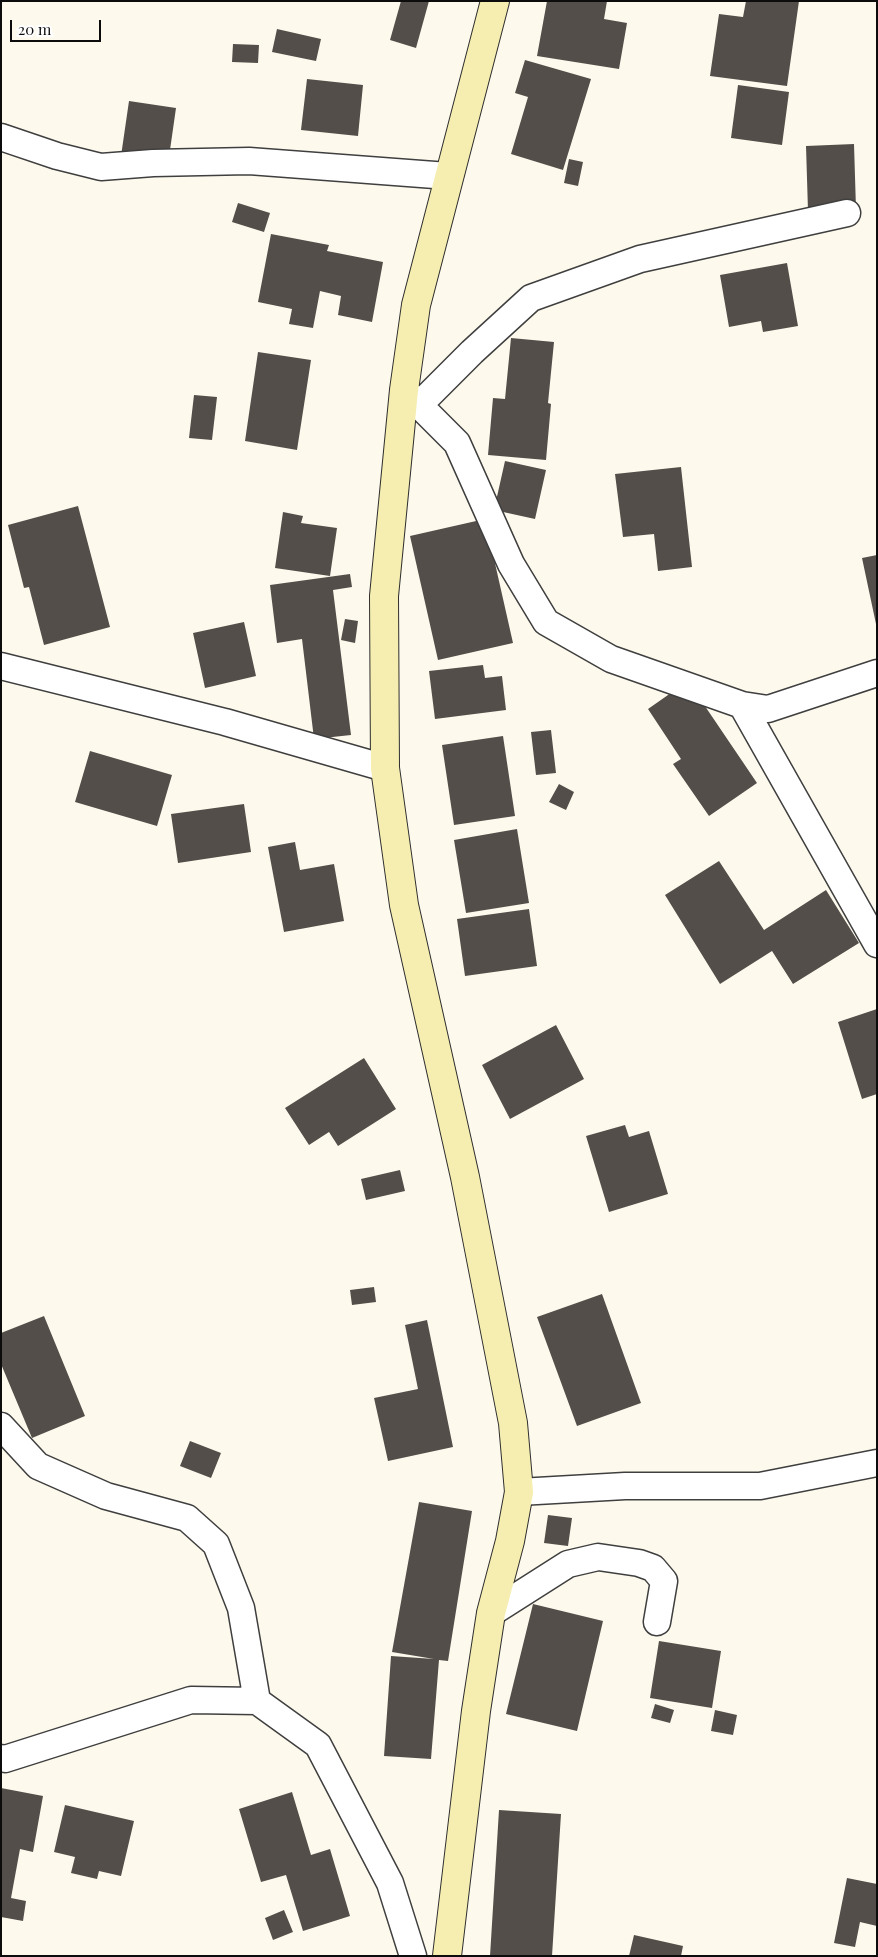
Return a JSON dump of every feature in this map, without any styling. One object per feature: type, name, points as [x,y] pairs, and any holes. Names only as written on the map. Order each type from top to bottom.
[{"type":"main road","points":[[447,1956],[476,1711],[491,1613],[510,1541],[519,1492],[513,1423],[465,1177],[404,905],[385,768],[384,596],[412,397],[416,305],[495,1]]},
{"type":"street","points":[[1,137],[101,167],[153,163],[249,161],[448,176]]},
{"type":"street","points":[[847,213],[640,259],[531,298],[412,397],[457,443],[511,564],[546,622],[612,659],[742,705],[768,709],[877,673]]},
{"type":"street","points":[[1,666],[226,722],[385,768]]},
{"type":"street","points":[[742,705],[877,944]]},
{"type":"street","points":[[1,1426],[38,1466],[106,1496],[187,1518],[216,1544],[241,1608],[257,1701]]},
{"type":"street","points":[[519,1492],[625,1486],[760,1486],[877,1463]]},
{"type":"street","points":[[491,1613],[568,1564],[598,1558],[639,1563],[653,1568],[664,1580],[657,1622]]},
{"type":"street","points":[[1,1758],[6,1759],[191,1700],[257,1701],[318,1745],[390,1883],[413,1956]]},
{"type":"building","points":[[401,1],[429,1],[416,48],[390,40]]},
{"type":"building","points":[[547,1],[607,1],[604,19],[627,23],[619,69],[537,56]]},
{"type":"building","points":[[746,1],[799,1],[787,86],[710,76],[719,14],[743,17]]},
{"type":"building","points":[[277,29],[321,39],[316,61],[272,52]]},
{"type":"building","points":[[233,44],[259,45],[258,63],[232,62]]},
{"type":"building","points":[[525,60],[591,79],[563,170],[511,154],[528,97],[515,93]]},
{"type":"building","points":[[307,79],[363,85],[358,136],[301,130]]},
{"type":"building","points":[[738,85],[789,92],[782,145],[731,138]]},
{"type":"building","points":[[129,101],[176,108],[168,164],[121,156]]},
{"type":"building","points":[[854,144],[856,209],[808,211],[806,146]]},
{"type":"building","points":[[569,159],[583,162],[578,186],[564,183]]},
{"type":"building","points":[[238,203],[270,213],[264,232],[232,222]]},
{"type":"building","points":[[271,234],[329,245],[327,251],[383,262],[372,322],[338,315],[341,296],[320,291],[313,328],[289,324],[292,309],[258,302]]},
{"type":"building","points":[[787,263],[798,326],[763,332],[761,321],[729,327],[720,275]]},
{"type":"building","points":[[511,338],[554,342],[548,403],[551,404],[546,460],[488,455],[493,398],[505,399]]},
{"type":"building","points":[[258,352],[311,360],[297,450],[245,441]]},
{"type":"building","points":[[194,395],[217,397],[212,440],[189,438]]},
{"type":"building","points":[[505,461],[546,470],[535,519],[494,510]]},
{"type":"building","points":[[681,467],[692,567],[658,571],[654,534],[623,537],[615,474]]},
{"type":"building","points":[[78,506],[110,627],[44,645],[29,587],[24,588],[8,525]]},
{"type":"building","points":[[283,512],[303,516],[301,523],[337,528],[330,576],[275,568]]},
{"type":"building","points":[[485,519],[513,643],[438,660],[410,536]]},
{"type":"building","points":[[877,555],[877,624],[876,624],[862,558]]},
{"type":"building","points":[[350,574],[352,587],[333,590],[351,735],[314,739],[302,639],[277,643],[270,585]]},
{"type":"building","points":[[345,619],[358,621],[355,643],[341,640]]},
{"type":"building","points":[[244,622],[256,676],[205,688],[193,633]]},
{"type":"building","points":[[483,665],[485,678],[502,676],[506,710],[435,719],[429,671]]},
{"type":"building","points":[[688,681],[757,783],[709,816],[673,764],[681,759],[648,709]]},
{"type":"building","points":[[551,730],[556,773],[536,775],[531,732]]},
{"type":"building","points":[[503,736],[515,816],[454,825],[442,745]]},
{"type":"building","points":[[90,751],[172,775],[157,826],[75,802]]},
{"type":"building","points":[[559,784],[574,792],[566,810],[549,802]]},
{"type":"building","points":[[244,804],[251,852],[178,863],[171,814]]},
{"type":"building","points":[[517,829],[529,903],[466,913],[454,840]]},
{"type":"building","points":[[295,842],[300,870],[334,864],[344,921],[284,932],[268,847]]},
{"type":"building","points":[[719,861],[764,930],[826,890],[859,943],[793,984],[772,951],[720,984],[665,895]]},
{"type":"building","points":[[529,909],[537,966],[465,976],[457,919]]},
{"type":"building","points":[[877,1009],[877,1094],[862,1099],[838,1022]]},
{"type":"building","points":[[556,1025],[584,1079],[510,1119],[482,1065]]},
{"type":"building","points":[[364,1058],[396,1109],[338,1146],[329,1132],[309,1145],[285,1108]]},
{"type":"building","points":[[625,1125],[629,1137],[649,1131],[668,1194],[609,1212],[586,1136]]},
{"type":"building","points":[[400,1170],[405,1191],[366,1200],[361,1179]]},
{"type":"building","points":[[374,1287],[376,1302],[352,1305],[350,1290]]},
{"type":"building","points":[[602,1294],[641,1403],[577,1426],[537,1317]]},
{"type":"building","points":[[44,1316],[85,1416],[32,1438],[1,1364],[1,1333]]},
{"type":"building","points":[[427,1320],[453,1447],[388,1461],[374,1398],[418,1389],[405,1325]]},
{"type":"building","points":[[190,1441],[221,1453],[211,1478],[180,1466]]},
{"type":"building","points":[[419,1502],[472,1511],[448,1661],[439,1660],[431,1759],[384,1756],[391,1656],[434,1659],[392,1652]]},
{"type":"building","points":[[548,1515],[572,1518],[568,1546],[544,1543]]},
{"type":"building","points":[[533,1604],[603,1621],[577,1731],[506,1714]]},
{"type":"building","points":[[659,1641],[721,1651],[712,1708],[650,1698]]},
{"type":"building","points":[[655,1704],[674,1710],[670,1723],[651,1718]]},
{"type":"building","points":[[715,1710],[737,1715],[733,1735],[711,1731]]},
{"type":"building","points":[[1,1788],[43,1796],[33,1852],[20,1849],[11,1898],[26,1901],[23,1921],[1,1917]]},
{"type":"building","points":[[292,1792],[311,1855],[330,1849],[350,1916],[303,1931],[286,1875],[261,1882],[239,1809]]},
{"type":"building","points":[[65,1805],[134,1821],[121,1876],[99,1871],[97,1879],[71,1873],[75,1857],[54,1852]]},
{"type":"building","points":[[499,1810],[561,1814],[552,1956],[490,1956]]},
{"type":"building","points":[[847,1878],[877,1884],[877,1926],[860,1922],[855,1947],[834,1943]]},
{"type":"building","points":[[284,1910],[293,1932],[273,1940],[265,1918]]},
{"type":"building","points":[[634,1935],[683,1946],[681,1956],[629,1956]]}]
